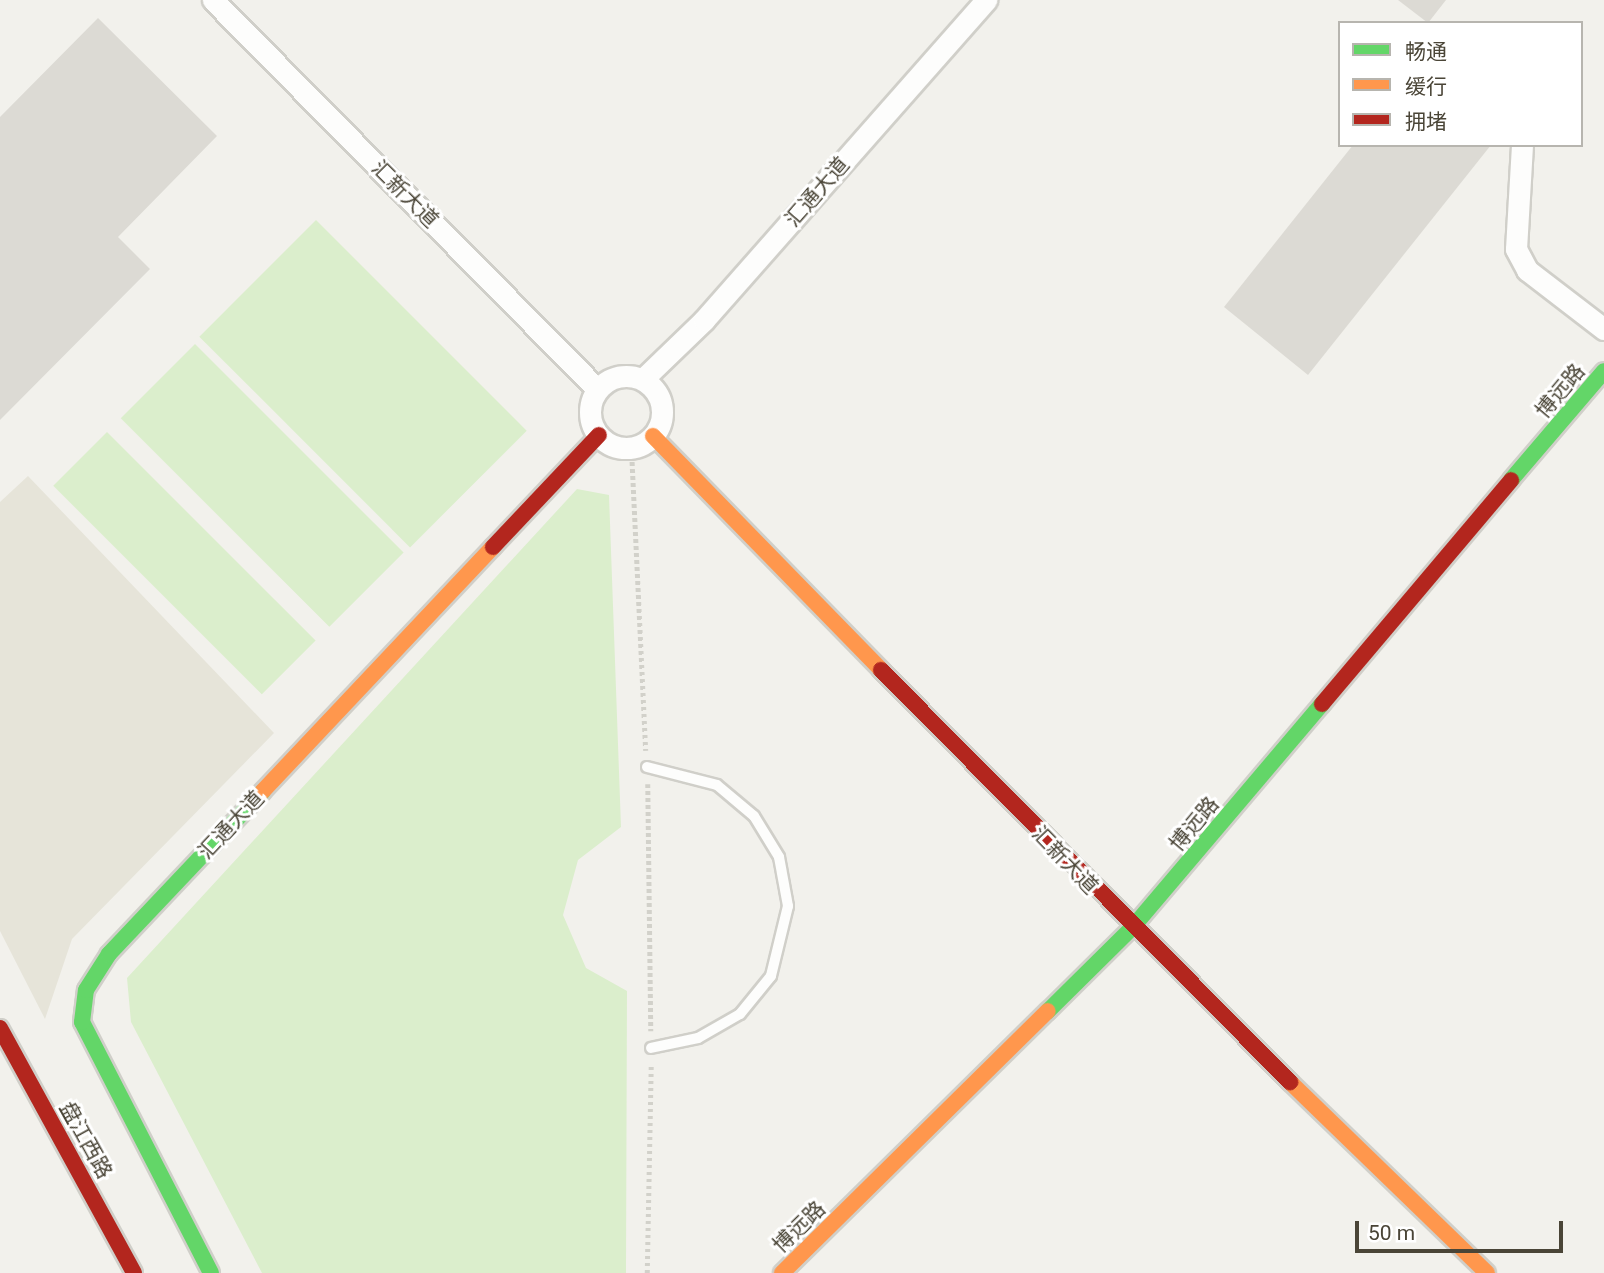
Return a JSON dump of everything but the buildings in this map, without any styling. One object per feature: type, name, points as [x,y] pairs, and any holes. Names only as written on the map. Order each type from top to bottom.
[{"type":"street","name":"汇新大道","points":[[213,0],[597,389]]},
{"type":"street","name":"汇通大道","points":[[643,379],[704,320],[986,0]]},
{"type":"street","points":[[1522,147],[1516,249],[1527,270],[1604,329]]},
{"type":"street","name":"博远路","points":[[782,1273],[1132,928],[1604,371]]},
{"type":"street","points":[[618,376],[643,379],[660,398],[660,425],[653,436],[632,447],[599,435],[590,413],[597,389],[618,376]]},
{"type":"street","name":"汇通大道","points":[[211,1273],[89,1043],[82,1022],[86,990],[109,954],[599,435]]},
{"type":"street","name":"汇新大道","points":[[653,436],[1132,928],[1488,1273]]},
{"type":"street","name":"盘江西路","points":[[0,1028],[134,1273]]},
{"type":"lane","points":[[647,767],[717,785],[754,816],[779,857],[788,905],[771,976],[740,1014],[698,1038],[651,1048]]},
{"type":"path","points":[[632,447],[647,767],[651,1048],[648,1273]]},
{"type":"shaded area","points":[[28,476],[274,733],[72,939],[45,1019],[0,931],[0,502]]},
{"type":"green space","points":[[316,220],[527,431],[410,547],[199,337]]},
{"type":"green space","points":[[195,344],[404,553],[329,627],[121,418]]},
{"type":"green space","points":[[107,432],[316,641],[262,694],[53,486]]},
{"type":"green space","points":[[577,489],[609,495],[621,827],[578,860],[563,915],[586,968],[627,991],[626,1273],[262,1273],[131,1022],[127,978]]},
{"type":"traffic: fast","points":[[1511,480],[1604,371]]},
{"type":"traffic: fast","points":[[1048,1011],[1132,928],[1322,704]]},
{"type":"traffic: fast","points":[[211,1273],[82,1022],[86,990],[109,954],[262,792]]},
{"type":"traffic: slow","points":[[653,436],[881,670]]},
{"type":"traffic: slow","points":[[262,792],[493,547]]},
{"type":"traffic: slow","points":[[782,1273],[1048,1011]]},
{"type":"traffic: slow","points":[[1290,1082],[1487,1273]]},
{"type":"traffic: jam","points":[[493,547],[599,435]]},
{"type":"traffic: jam","points":[[1322,704],[1511,480]]},
{"type":"traffic: jam","points":[[881,670],[1290,1082]]},
{"type":"traffic: jam","points":[[0,1028],[134,1273]]}]
